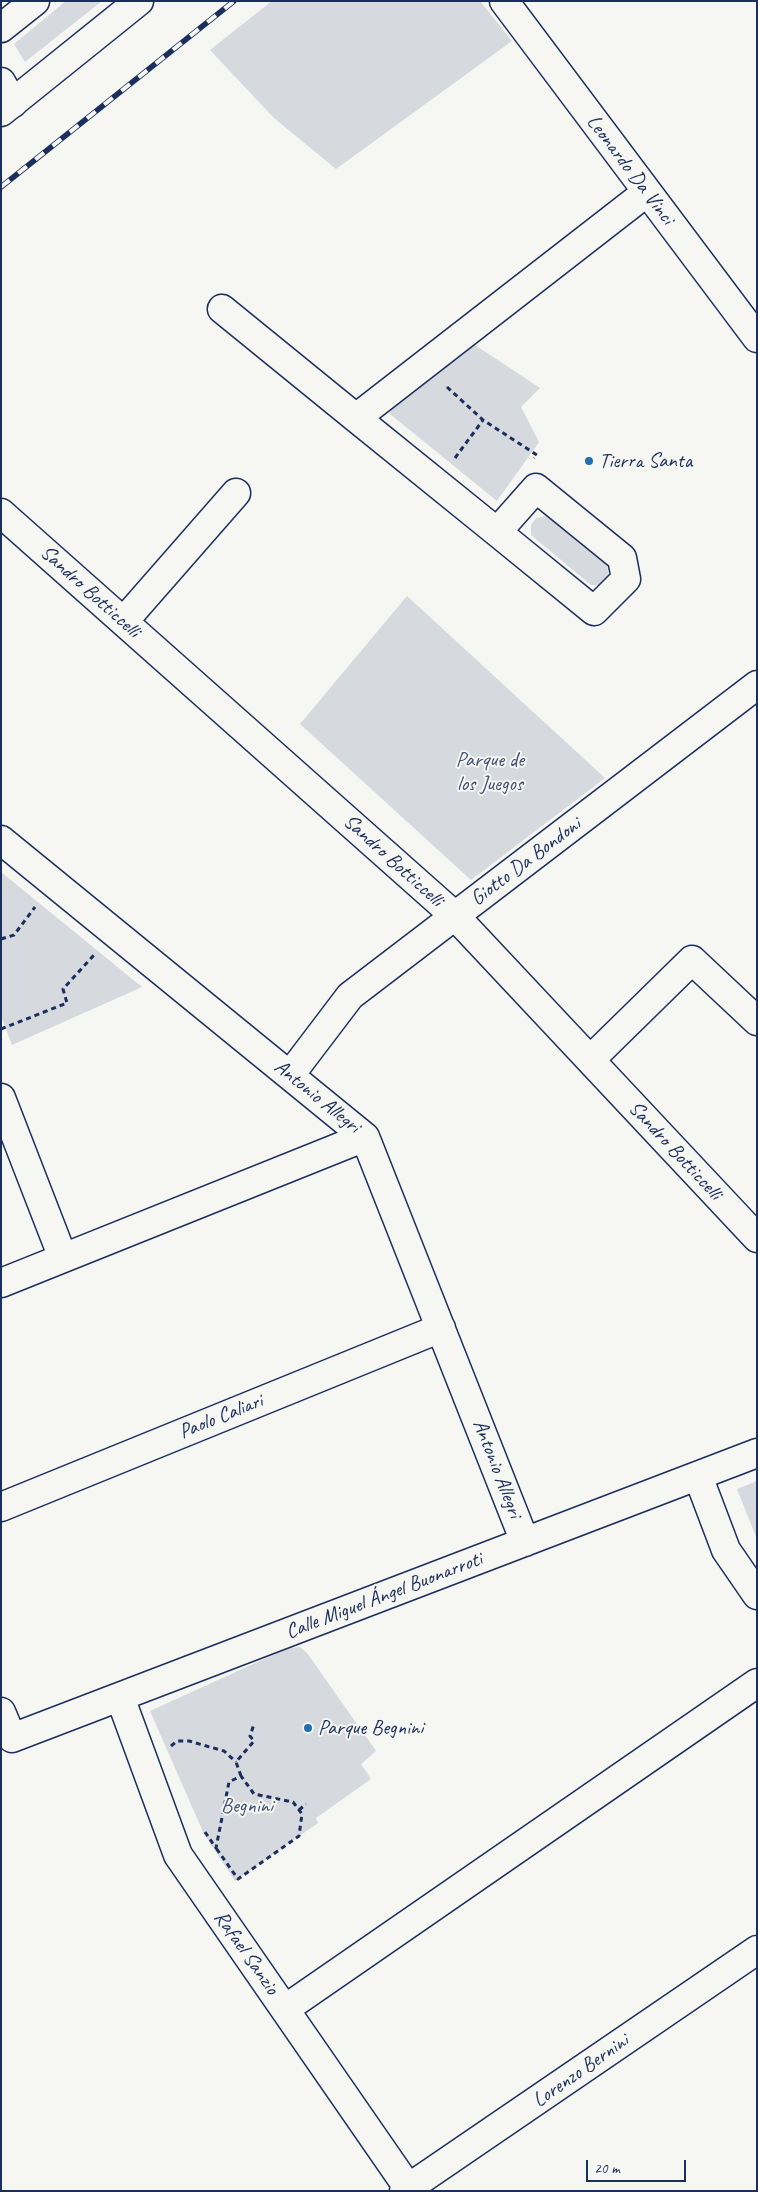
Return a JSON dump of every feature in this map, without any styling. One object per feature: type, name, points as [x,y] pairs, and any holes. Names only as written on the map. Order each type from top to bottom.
[{"type":"street","points":[[1,28],[35,1]]},
{"type":"street","points":[[5,99],[139,1]]},
{"type":"street","name":"Leonardo Da Vinci","points":[[504,1],[757,338]]},
{"type":"street","points":[[356,418],[647,192]]},
{"type":"street","points":[[222,309],[594,612],[626,579],[622,558],[536,488],[496,532]]},
{"type":"street","points":[[124,621],[236,493]]},
{"type":"street","name":"Sandro Botticcelli","points":[[1,512],[455,916],[757,1238]]},
{"type":"street","name":"Giotto Da Bondoni","points":[[290,1075],[350,996],[757,685]]},
{"type":"street","name":"Antonio Allegri","points":[[1,840],[365,1137],[525,1542]]},
{"type":"street","points":[[590,1060],[692,960],[757,1021]]},
{"type":"street","points":[[1,1098],[63,1258]]},
{"type":"street","points":[[1,1283],[365,1137]]},
{"type":"street","name":"Paolo Caliari","points":[[1,1507],[441,1328]]},
{"type":"street","name":"Calle Miguel Ángel Buonarroti","points":[[1,1712],[12,1738],[757,1453]]},
{"type":"street","points":[[698,1476],[726,1550],[757,1595]]},
{"type":"street","points":[[285,2009],[757,1683]]},
{"type":"street","name":"Rafael Sanzio","points":[[120,1697],[178,1855],[407,2190]]},
{"type":"street","name":"Lorenzo Bernini","points":[[407,2190],[757,1950]]},
{"type":"path","points":[[442,383],[483,420],[537,455]]},
{"type":"path","points":[[450,465],[483,420]]},
{"type":"path","points":[[1,939],[14,935],[40,900]]},
{"type":"path","points":[[1,1029],[67,1003],[63,989],[100,948]]},
{"type":"path","points":[[236,1762],[254,1741],[250,1736],[254,1724]]},
{"type":"path","points":[[166,1740],[173,1755]]},
{"type":"path","points":[[169,1747],[177,1741],[189,1741],[224,1751],[236,1762],[241,1776],[254,1794],[293,1802],[302,1814],[300,1836],[238,1879],[202,1825]]},
{"type":"path","points":[[216,1848],[229,1782],[241,1776]]},
{"type":"path","points":[[299,1810],[306,1804]]},
{"type":"green space","points":[[66,1],[102,1],[25,62],[14,44]]},
{"type":"green space","points":[[272,1],[480,1],[512,41],[336,169],[274,118],[210,50]]},
{"type":"green space","points":[[472,343],[540,388],[521,407],[539,442],[497,501],[390,414],[390,403]]},
{"type":"green space","points":[[546,516],[607,566],[609,577],[603,585],[591,585],[531,535],[531,525],[536,518]]},
{"type":"green space","name":"Parque de los Juegos","points":[[407,596],[605,778],[471,880],[300,724]]},
{"type":"green space","points":[[1,872],[142,987],[12,1045],[1,1016]]},
{"type":"green space","points":[[757,1481],[757,1539],[737,1489]]},
{"type":"green space","name":"Begnini","points":[[300,1647],[307,1653],[376,1751],[361,1764],[371,1779],[316,1818],[318,1823],[235,1881],[204,1834],[150,1711],[289,1648]]},
{"type":"railway","points":[[1,187],[234,1]]},
{"type":"place","name":"Tierra Santa","points":[[589,461]]},
{"type":"place","name":"Parque Begnini","points":[[308,1728]]}]
